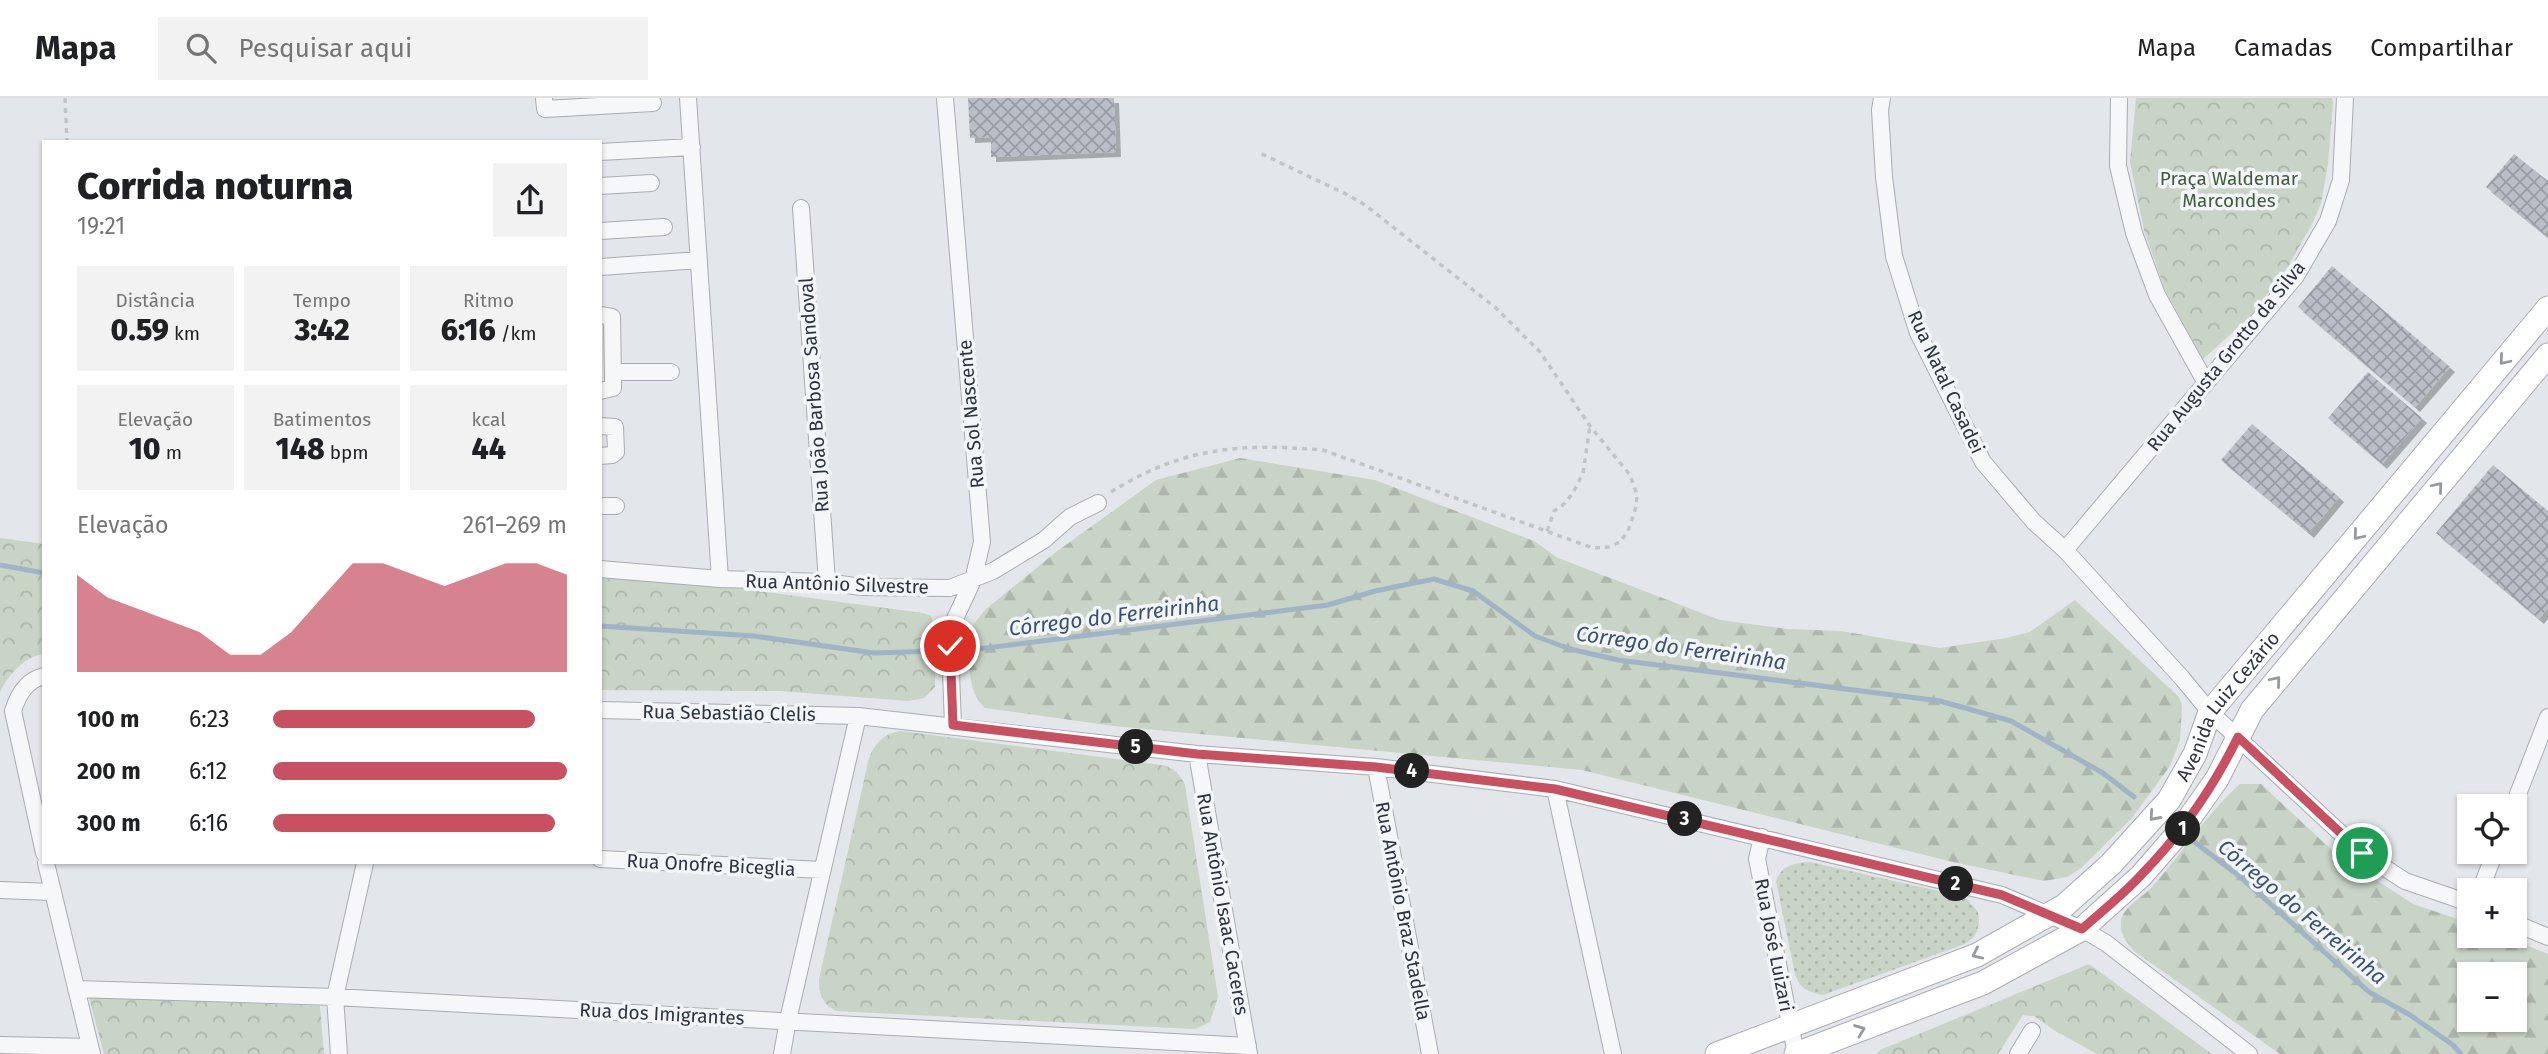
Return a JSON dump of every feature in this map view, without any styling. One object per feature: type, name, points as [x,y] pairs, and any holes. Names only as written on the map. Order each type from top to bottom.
[{"type":"street","points":[[544,98],[545,109],[653,103]]},
{"type":"street","points":[[688,98],[720,579]]},
{"type":"street","name":"Rua Sol Nascente","points":[[945,98],[982,542],[973,580],[954,621],[950,646],[953,725]]},
{"type":"street","name":"Rua Natal Casadei","points":[[1882,98],[1880,110],[1884,177],[1894,256],[1918,333],[1983,462],[2034,522],[2065,550],[2210,712],[2362,853],[2405,881],[2457,899]]},
{"type":"street","points":[[2119,98],[2118,166],[2134,233],[2157,295],[2206,383]]},
{"type":"street","name":"Rua Augusta Grotto da Silva","points":[[2065,550],[2296,276],[2329,221],[2341,180],[2345,98]]},
{"type":"street","points":[[602,152],[692,147]]},
{"type":"street","points":[[602,186],[652,183]]},
{"type":"street","name":"Rua João Barbosa Sandoval","points":[[801,208],[827,582]]},
{"type":"street","points":[[602,231],[664,227]]},
{"type":"street","points":[[602,267],[699,260]]},
{"type":"street","name":"Avenida Luiz Cezário","points":[[1717,1054],[1977,955],[2064,906],[2111,864],[2169,800],[2195,754],[2210,712],[2548,308]]},
{"type":"street","points":[[602,315],[612,315],[606,341],[613,372],[613,388],[602,391]]},
{"type":"street","name":"Avenida Luiz Cezário","points":[[1796,1054],[1983,983],[2082,929],[2141,876],[2181,830],[2217,779],[2252,710],[2548,355]]},
{"type":"street","points":[[613,372],[671,372]]},
{"type":"street","points":[[602,426],[615,427],[616,452],[602,456]]},
{"type":"street","name":"Rua Antônio Silvestre","points":[[602,569],[720,579],[827,582],[862,587],[950,588],[993,571],[1044,540],[1070,517],[1098,503]]},
{"type":"street","points":[[42,676],[20,691],[13,710],[17,738],[42,830]]},
{"type":"street","name":"Rua Sebastião Clelis","points":[[602,709],[858,716],[1197,754],[1376,767],[1555,789],[2002,895],[2082,929],[2106,943],[2249,1054]]},
{"type":"street","points":[[782,1054],[858,716]]},
{"type":"street","points":[[2518,794],[2548,717]]},
{"type":"street","points":[[0,737],[17,738]]},
{"type":"street","name":"Rua Antônio Isaac Caceres","points":[[1197,754],[1249,1050]]},
{"type":"street","name":"Rua Antônio Braz Stadella","points":[[1376,767],[1430,1054]]},
{"type":"street","points":[[1555,789],[1612,1054]]},
{"type":"street","name":"Rua José Luizari","points":[[1762,837],[1757,859],[1796,1054]]},
{"type":"street","name":"Rua Onofre Biceglia","points":[[602,859],[822,870]]},
{"type":"street","points":[[0,1045],[91,1050],[46,864]]},
{"type":"street","points":[[339,1054],[335,997],[365,864]]},
{"type":"street","points":[[0,890],[51,892]]},
{"type":"street","points":[[2527,928],[2548,937]]},
{"type":"street","name":"Rua dos Imigrantes","points":[[76,989],[335,997],[788,1020],[1249,1050]]},
{"type":"street","points":[[2018,1054],[2032,1031]]},
{"type":"street","points":[[1076,1037],[1078,1054]]},
{"type":"path","points":[[65,98],[67,140]]},
{"type":"path","points":[[1098,503],[1119,488],[1173,460],[1235,448],[1279,446],[1323,450],[1593,548],[1609,547],[1619,542],[1628,531],[1636,507],[1634,483],[1619,459],[1590,426],[1540,352],[1496,308],[1356,200],[1260,153]]},
{"type":"path","points":[[1547,531],[1554,511],[1563,505],[1579,483],[1585,466],[1590,426]]},
{"type":"green space","name":"Praça Waldemar Marcondes","points":[[2136,98],[2332,98],[2328,164],[2321,203],[2313,222],[2289,265],[2252,315],[2203,359],[2165,290],[2144,230],[2130,162]]},
{"type":"green space","points":[[1240,458],[1375,480],[1534,541],[1558,558],[1720,620],[1788,629],[1841,631],[1940,648],[2030,632],[2075,600],[2179,697],[2182,706],[2180,740],[2170,766],[2132,818],[2080,869],[2067,877],[2044,881],[1953,862],[1582,770],[1114,726],[985,708],[971,682],[969,630],[985,610],[1056,552],[1156,480]]},
{"type":"green space","points":[[0,538],[42,544],[42,654],[18,667],[0,692]]},
{"type":"green space","points":[[602,570],[931,616],[935,627],[935,687],[924,698],[908,701],[780,691],[602,690]]},
{"type":"green space","points":[[901,731],[1161,765],[1176,772],[1185,785],[1218,997],[1210,1022],[1195,1029],[836,1011],[827,1005],[821,994],[819,979],[869,758],[881,740]]},
{"type":"green space","points":[[2240,784],[2261,784],[2336,854],[2413,904],[2457,919],[2457,948],[2527,948],[2527,945],[2548,954],[2548,1054],[2280,1054],[2134,951],[2122,931],[2121,923],[2125,912],[2152,887],[2205,821]]},
{"type":"green space","points":[[1810,862],[1965,897],[1978,912],[1976,932],[1971,940],[1962,945],[1823,995],[1809,991],[1799,983],[1795,974],[1776,881],[1789,866]]},
{"type":"green space","points":[[2089,964],[2212,1054],[2097,1054],[2034,1016],[2023,1015],[1998,1054],[1877,1054],[1880,1050]]},
{"type":"green space","points":[[89,997],[320,1006],[324,1054],[104,1054]]},
{"type":"building","points":[[968,98],[1114,98],[1116,152],[991,157],[991,137],[970,138]]},
{"type":"building","points":[[2514,154],[2548,181],[2548,228],[2544,234],[2486,187]]},
{"type":"building","points":[[2332,266],[2450,367],[2415,407],[2298,307]]},
{"type":"building","points":[[2368,372],[2422,418],[2382,464],[2328,418]]},
{"type":"building","points":[[2252,424],[2339,497],[2309,533],[2221,460]]},
{"type":"building","points":[[2493,465],[2548,511],[2548,608],[2539,619],[2436,533]]},
{"type":"waterway","name":"Córrego do Ferreirinha","points":[[0,565],[42,573]]},
{"type":"waterway","name":"Córrego do Ferreirinha","points":[[970,650],[1328,605],[1375,591],[1434,579],[1473,591],[1535,636],[1570,649],[1618,660],[1940,701],[2011,721],[2103,773],[2134,797]]},
{"type":"waterway","name":"Córrego do Ferreirinha","points":[[602,626],[754,636],[874,653],[935,651]]},
{"type":"waterway","name":"Córrego do Ferreirinha","points":[[2192,840],[2239,876],[2369,992],[2410,1015],[2453,1045],[2461,1054]]},
{"type":"route","points":[[950,646],[953,725],[1197,754],[1376,767],[1555,789],[2002,895],[2082,929],[2141,876],[2181,830],[2217,779],[2238,737],[2362,853]]}]
